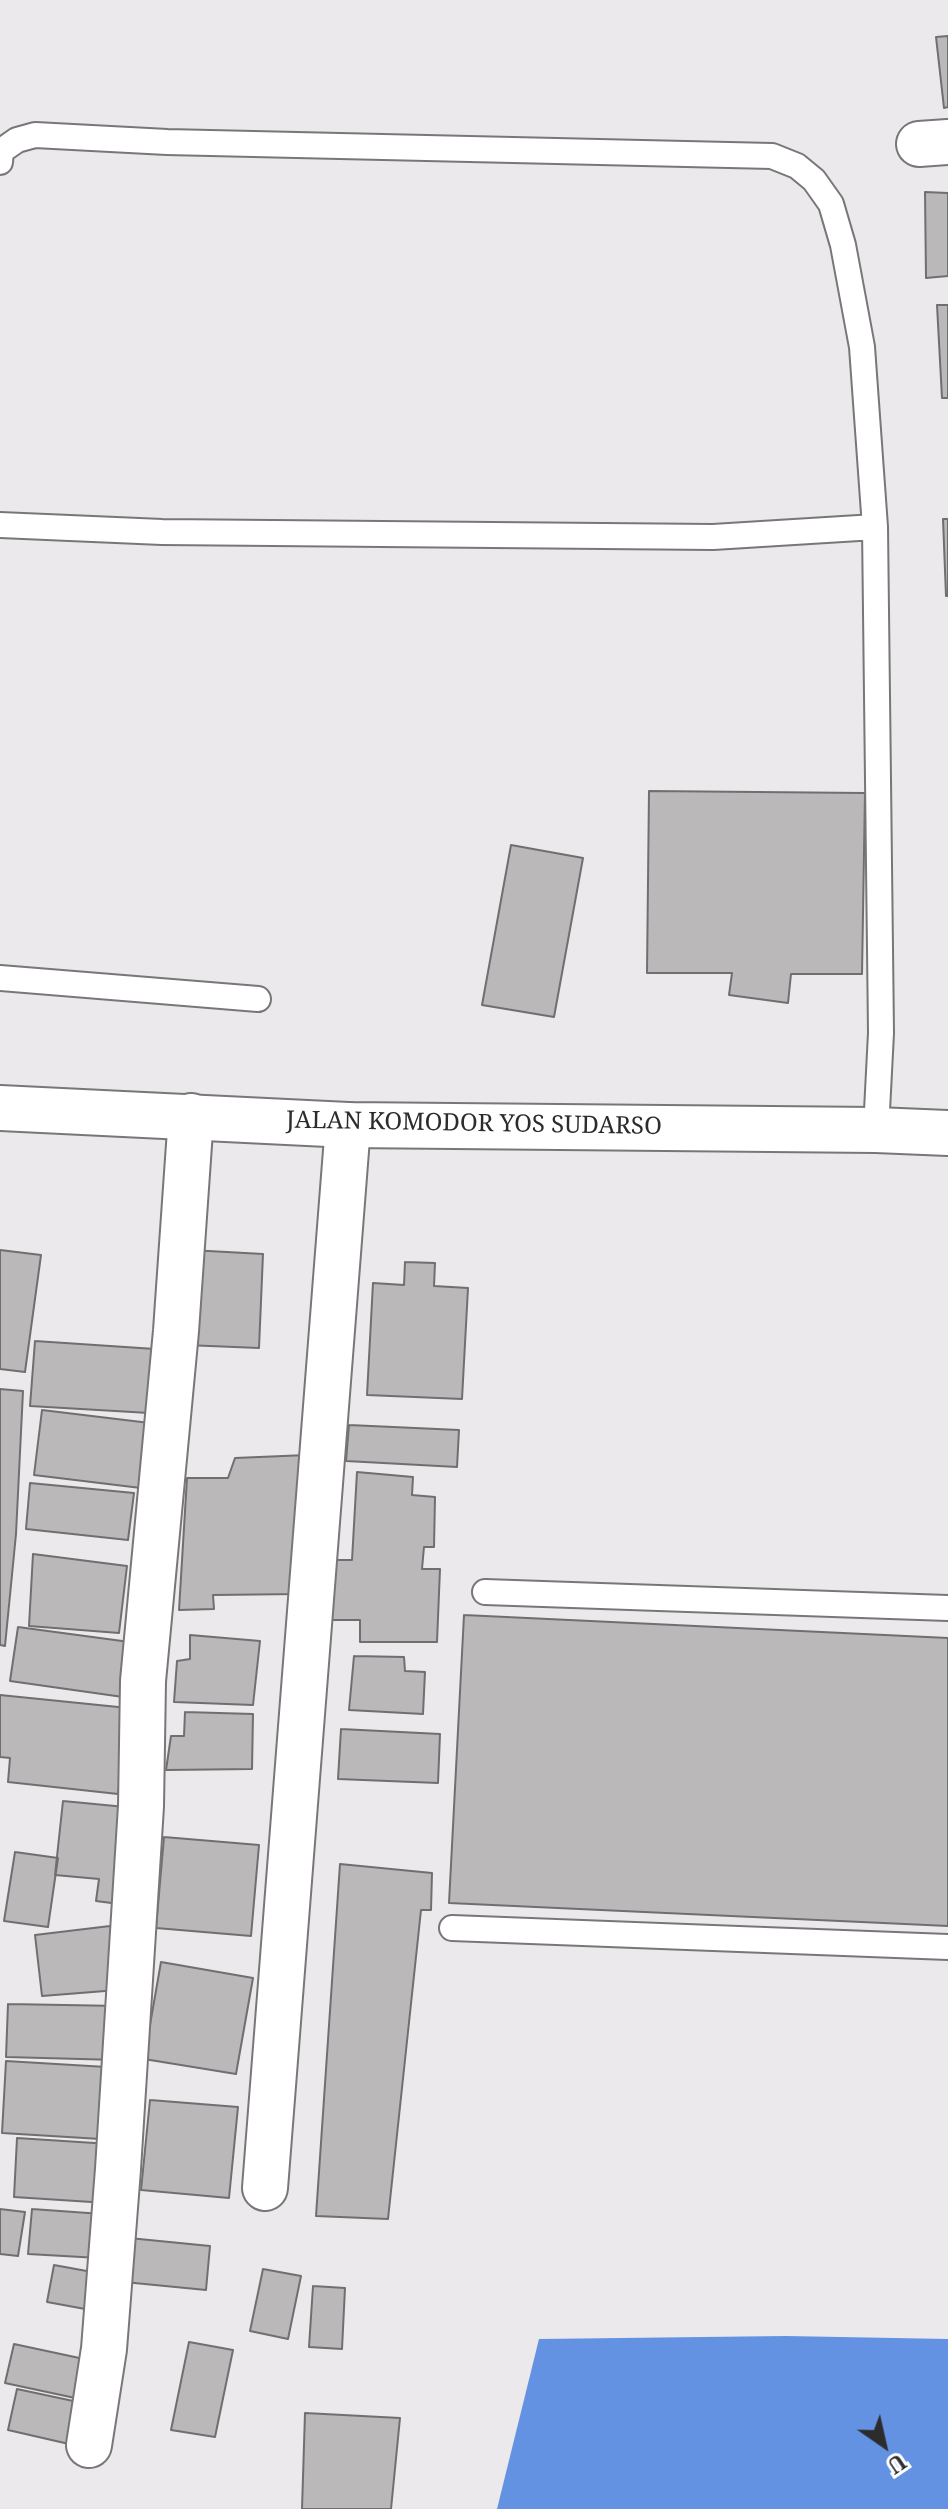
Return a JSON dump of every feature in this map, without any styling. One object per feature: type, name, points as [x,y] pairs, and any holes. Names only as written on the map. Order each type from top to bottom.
[{"type":"street","name":"JALAN KOMODOR YOS SUDARSO","points":[[0,1108],[348,1125],[876,1123],[948,1133]]},
{"type":"street","points":[[89,2445],[104,2349],[118,2169],[141,1806],[143,1681],[176,1331],[191,1116]]},
{"type":"street","points":[[265,2188],[348,1125]]},
{"type":"lane","points":[[0,162],[1,151],[17,140],[35,135],[167,142],[772,156],[797,166],[814,180],[831,204],[843,245],[862,347],[875,527],[879,1059],[876,1123]]},
{"type":"lane","points":[[0,525],[162,532],[713,537],[875,527]]},
{"type":"lane","points":[[0,978],[258,999]]},
{"type":"lane","points":[[485,1592],[948,1608]]},
{"type":"lane","points":[[452,1928],[948,1947]]},
{"type":"water","points":[[786,2336],[948,2339],[948,2509],[497,2509],[539,2339]]},
{"type":"building","points":[[948,36],[948,107],[944,108],[936,37]]},
{"type":"building","points":[[925,192],[948,193],[948,276],[926,278]]},
{"type":"building","points":[[937,305],[948,305],[948,398],[942,398]]},
{"type":"building","points":[[943,519],[948,519],[948,596],[946,596]]},
{"type":"building","points":[[649,791],[865,793],[862,974],[791,974],[788,1003],[729,995],[732,973],[647,973]]},
{"type":"building","points":[[511,845],[583,858],[554,1017],[482,1005]]},
{"type":"building","points":[[0,1250],[41,1255],[25,1372],[0,1369]]},
{"type":"building","points":[[190,1250],[263,1254],[259,1348],[185,1345]]},
{"type":"building","points":[[405,1262],[435,1263],[434,1286],[468,1288],[462,1399],[367,1395],[373,1283],[404,1285]]},
{"type":"building","points":[[35,1341],[170,1350],[166,1414],[30,1406]]},
{"type":"building","points":[[0,1389],[23,1391],[16,1534],[5,1646],[0,1645]]},
{"type":"building","points":[[42,1410],[158,1424],[149,1489],[34,1475]]},
{"type":"building","points":[[349,1425],[459,1430],[457,1467],[346,1461]]},
{"type":"building","points":[[307,1455],[300,1594],[213,1595],[214,1609],[179,1610],[187,1478],[228,1478],[235,1458]]},
{"type":"building","points":[[357,1472],[413,1477],[412,1495],[435,1497],[434,1547],[424,1547],[422,1569],[440,1569],[437,1642],[360,1642],[360,1620],[322,1620],[329,1560],[352,1560]]},
{"type":"building","points":[[30,1483],[134,1493],[128,1540],[26,1529]]},
{"type":"building","points":[[33,1554],[127,1566],[119,1633],[29,1626]]},
{"type":"building","points":[[464,1615],[948,1638],[948,1926],[449,1903]]},
{"type":"building","points":[[18,1627],[137,1643],[130,1698],[10,1681]]},
{"type":"building","points":[[190,1635],[260,1641],[253,1705],[174,1702],[177,1661],[190,1659]]},
{"type":"building","points":[[354,1656],[404,1657],[405,1671],[425,1672],[423,1714],[349,1710]]},
{"type":"building","points":[[0,1695],[128,1708],[118,1794],[8,1782],[10,1758],[0,1757]]},
{"type":"building","points":[[185,1712],[253,1714],[252,1769],[166,1770],[171,1736],[184,1736]]},
{"type":"building","points":[[341,1729],[440,1734],[438,1783],[338,1779]]},
{"type":"building","points":[[63,1801],[136,1808],[127,1905],[96,1901],[99,1879],[55,1875]]},
{"type":"building","points":[[164,1837],[259,1845],[251,1936],[156,1928]]},
{"type":"building","points":[[15,1852],[58,1858],[48,1927],[4,1921]]},
{"type":"building","points":[[340,1864],[432,1873],[431,1910],[421,1910],[388,2219],[316,2216]]},
{"type":"building","points":[[110,1926],[116,1946],[118,1990],[42,1996],[35,1935]]},
{"type":"building","points":[[161,1962],[253,1978],[236,2074],[144,2059]]},
{"type":"building","points":[[8,2004],[120,2006],[118,2060],[6,2057]]},
{"type":"building","points":[[6,2061],[123,2068],[117,2140],[2,2133]]},
{"type":"building","points":[[150,2100],[238,2107],[229,2198],[141,2190]]},
{"type":"building","points":[[17,2138],[110,2144],[107,2203],[14,2197]]},
{"type":"building","points":[[0,2209],[25,2212],[18,2256],[0,2254]]},
{"type":"building","points":[[32,2209],[102,2214],[99,2258],[28,2254]]},
{"type":"building","points":[[129,2238],[210,2246],[206,2290],[124,2282]]},
{"type":"building","points":[[54,2265],[103,2274],[96,2311],[47,2302]]},
{"type":"building","points":[[263,2269],[301,2276],[288,2339],[250,2331]]},
{"type":"building","points":[[313,2286],[345,2288],[342,2349],[309,2347]]},
{"type":"building","points":[[189,2342],[233,2350],[215,2437],[171,2430]]},
{"type":"building","points":[[14,2344],[98,2362],[89,2401],[5,2383]]},
{"type":"building","points":[[17,2389],[78,2402],[69,2444],[8,2430]]},
{"type":"building","points":[[305,2413],[400,2418],[391,2509],[302,2509]]}]
